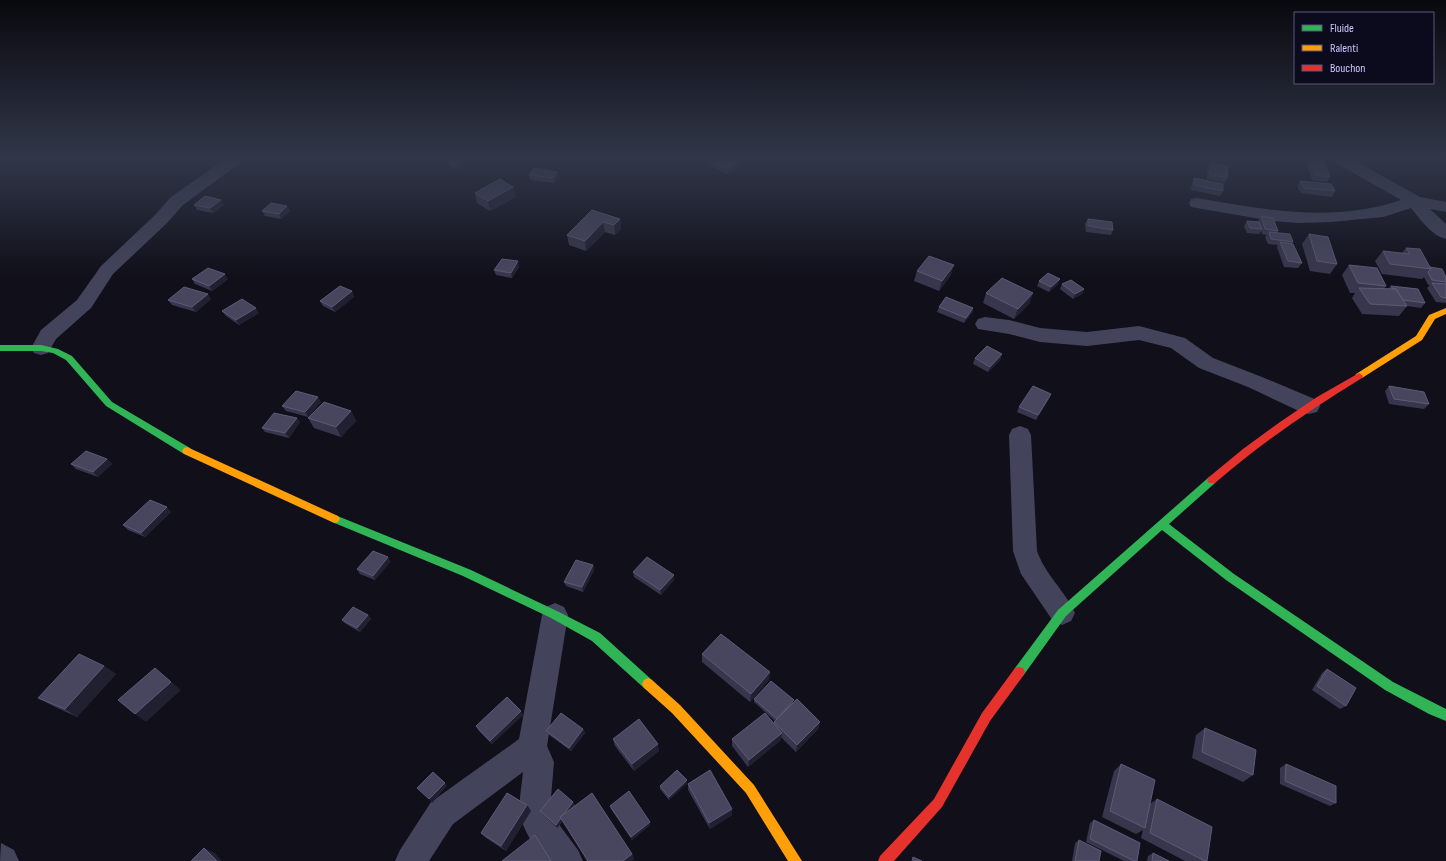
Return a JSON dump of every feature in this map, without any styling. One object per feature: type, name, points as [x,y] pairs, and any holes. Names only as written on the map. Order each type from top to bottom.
[{"type":"street","points":[[41,348],[48,335],[84,304],[107,270],[183,197]]},
{"type":"street","points":[[1408,197],[1415,201],[1446,207]]},
{"type":"street","points":[[1197,203],[1272,216],[1299,218],[1331,217],[1383,212],[1415,201]]},
{"type":"street","points":[[1415,201],[1424,213],[1446,234]]},
{"type":"street","points":[[885,861],[938,803],[986,717],[1062,613],[1232,462],[1309,406],[1373,368],[1419,338],[1432,317],[1446,311]]},
{"type":"street","points":[[985,324],[1009,327],[1040,335],[1087,339],[1139,333],[1178,342],[1206,363],[1255,382],[1309,406]]},
{"type":"street","points":[[0,348],[41,348],[55,351],[69,358],[109,404],[189,452],[346,524],[467,573],[555,615],[596,637],[676,709],[750,789],[795,861]]},
{"type":"street","points":[[1020,434],[1025,551],[1030,566],[1062,613]]},
{"type":"street","points":[[1161,524],[1230,578],[1383,682],[1433,710],[1446,715]]},
{"type":"street","points":[[555,615],[532,746],[539,762],[535,808],[536,816],[540,825],[567,861]]},
{"type":"street","points":[[411,861],[442,813],[532,746]]},
{"type":"building","points":[[204,197],[221,200],[210,208],[194,205]]},
{"type":"building","points":[[482,197],[495,197],[488,201]]},
{"type":"building","points":[[271,203],[287,206],[279,214],[262,211]]},
{"type":"building","points":[[592,210],[620,219],[614,225],[603,222],[585,241],[567,235]]},
{"type":"building","points":[[1261,216],[1273,218],[1278,231],[1265,229]]},
{"type":"building","points":[[1088,219],[1112,222],[1113,230],[1088,226]]},
{"type":"building","points":[[1247,221],[1259,222],[1262,229],[1250,228]]},
{"type":"building","points":[[1269,232],[1290,234],[1293,242],[1271,239]]},
{"type":"building","points":[[1309,234],[1328,237],[1337,264],[1317,261]]},
{"type":"building","points":[[1280,242],[1293,244],[1302,263],[1288,261]]},
{"type":"building","points":[[1406,248],[1420,249],[1431,269],[1390,264],[1383,251],[1410,254]]},
{"type":"building","points":[[929,256],[954,265],[942,281],[917,271]]},
{"type":"building","points":[[502,259],[518,261],[511,273],[494,270]]},
{"type":"building","points":[[1349,265],[1377,268],[1386,286],[1358,283]]},
{"type":"building","points":[[1430,267],[1442,269],[1446,277],[1446,282],[1432,280],[1428,272],[1431,269]]},
{"type":"building","points":[[208,268],[225,274],[209,286],[192,279]]},
{"type":"building","points":[[1048,273],[1060,279],[1051,287],[1039,281]]},
{"type":"building","points":[[1002,278],[1033,293],[1018,309],[986,293]]},
{"type":"building","points":[[1071,280],[1084,289],[1075,294],[1062,284]]},
{"type":"building","points":[[1432,283],[1446,284],[1446,298],[1441,297]]},
{"type":"building","points":[[340,286],[352,291],[332,307],[320,301]]},
{"type":"building","points":[[1391,286],[1418,289],[1425,303],[1403,300],[1396,289],[1393,289]]},
{"type":"building","points":[[184,287],[208,294],[192,307],[168,300]]},
{"type":"building","points":[[1359,288],[1396,289],[1407,306],[1370,304]]},
{"type":"building","points":[[946,297],[973,308],[966,318],[939,307]]},
{"type":"building","points":[[242,299],[256,308],[236,320],[222,311]]},
{"type":"building","points":[[987,346],[1002,354],[990,367],[975,358]]},
{"type":"building","points":[[1033,386],[1051,394],[1038,415],[1019,407]]},
{"type":"building","points":[[1389,386],[1424,392],[1429,404],[1394,399]]},
{"type":"building","points":[[296,391],[318,397],[305,412],[282,406]]},
{"type":"building","points":[[324,402],[351,411],[336,427],[308,418]]},
{"type":"building","points":[[274,413],[297,418],[285,433],[262,428]]},
{"type":"building","points":[[86,451],[107,459],[93,472],[71,464]]},
{"type":"building","points":[[150,500],[167,507],[141,533],[123,525]]},
{"type":"building","points":[[373,551],[388,557],[373,576],[357,569]]},
{"type":"building","points":[[647,557],[674,575],[660,590],[633,572]]},
{"type":"building","points":[[576,560],[593,565],[582,587],[564,582]]},
{"type":"building","points":[[353,607],[368,615],[357,628],[342,620]]},
{"type":"building","points":[[721,634],[770,672],[751,694],[702,654]]},
{"type":"building","points":[[79,654],[104,666],[65,709],[38,698]]},
{"type":"building","points":[[155,668],[171,682],[135,714],[118,700]]},
{"type":"building","points":[[1327,669],[1356,688],[1346,706],[1317,686]]},
{"type":"building","points":[[771,681],[794,700],[777,719],[754,699]]},
{"type":"building","points":[[507,697],[521,711],[490,741],[476,726]]},
{"type":"building","points":[[797,699],[820,722],[797,745],[774,722]]},
{"type":"building","points":[[561,713],[583,729],[569,748],[546,731]]},
{"type":"building","points":[[765,713],[782,733],[749,760],[732,739]]},
{"type":"building","points":[[639,719],[658,744],[632,764],[613,739]]},
{"type":"building","points":[[1205,728],[1256,750],[1253,775],[1202,752]]},
{"type":"building","points":[[1121,764],[1155,780],[1145,828],[1110,811]]},
{"type":"building","points":[[1286,764],[1336,786],[1336,803],[1285,781]]},
{"type":"building","points":[[677,770],[687,780],[669,797],[660,786]]},
{"type":"building","points":[[710,770],[732,809],[709,823],[688,784]]},
{"type":"building","points":[[433,772],[445,783],[429,799],[417,788]]},
{"type":"building","points":[[558,789],[573,802],[560,817],[561,818],[556,825],[540,811]]},
{"type":"building","points":[[629,791],[650,822],[631,837],[610,806]]},
{"type":"building","points":[[507,793],[527,805],[501,846],[481,833]]},
{"type":"building","points":[[592,793],[632,854],[623,861],[588,861],[560,817]]},
{"type":"building","points":[[1157,799],[1212,827],[1207,861],[1150,833]]},
{"type":"building","points":[[1094,820],[1140,843],[1137,861],[1134,861],[1090,839]]},
{"type":"building","points":[[535,835],[551,861],[502,861]]},
{"type":"building","points":[[1079,840],[1101,851],[1099,861],[1075,861]]},
{"type":"building","points":[[204,848],[217,861],[191,861]]},
{"type":"building","points":[[1153,853],[1169,861],[1152,861]]},
{"type":"building","points":[[913,857],[922,861],[912,861]]},
{"type":"traffic: fast","points":[[0,348],[41,348],[55,351],[69,358],[109,404],[187,451]]},
{"type":"traffic: fast","points":[[1019,672],[1062,613],[1212,480]]},
{"type":"traffic: fast","points":[[335,519],[467,573],[555,615],[596,637],[648,684]]},
{"type":"traffic: fast","points":[[1161,524],[1230,577],[1389,686],[1433,710],[1446,715]]},
{"type":"traffic: slow","points":[[1359,376],[1419,338],[1432,317],[1446,311]]},
{"type":"traffic: slow","points":[[187,451],[335,519]]},
{"type":"traffic: slow","points":[[648,684],[676,709],[750,789],[795,861]]},
{"type":"traffic: jam","points":[[1212,480],[1247,451],[1283,425],[1359,376]]},
{"type":"traffic: jam","points":[[885,861],[938,803],[986,717],[1019,672]]}]
